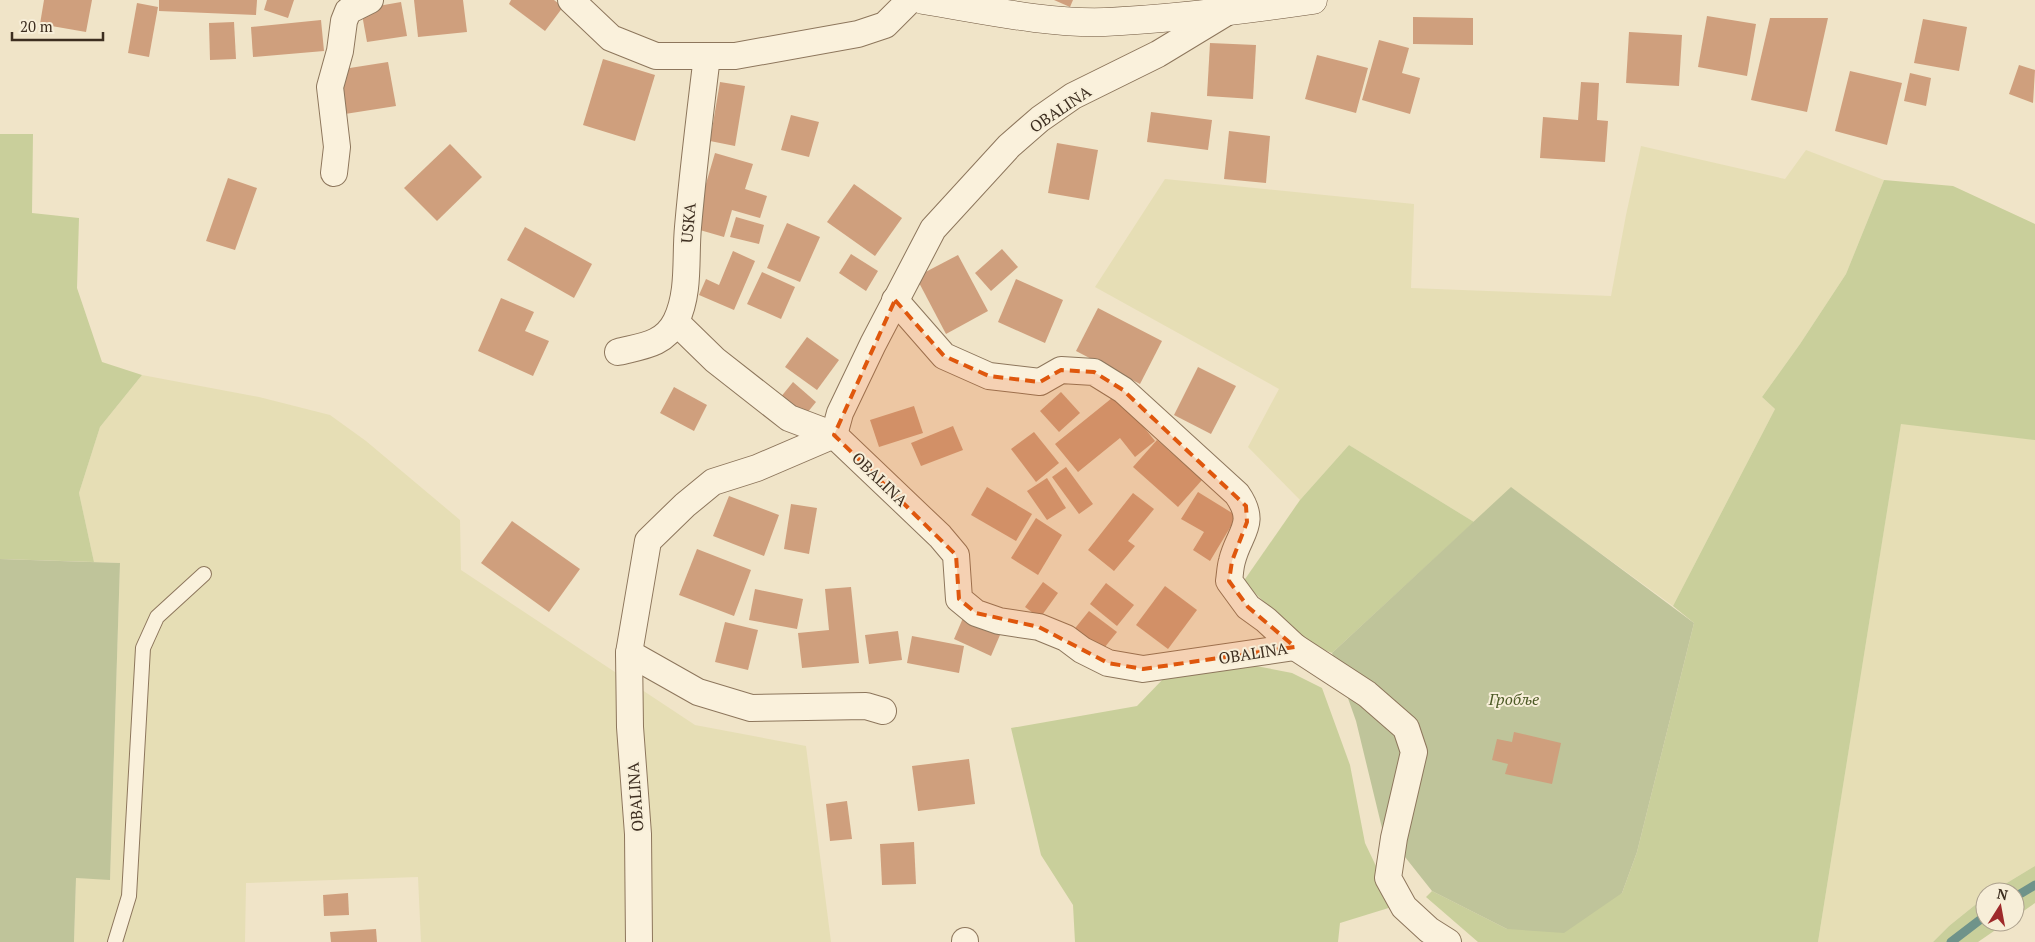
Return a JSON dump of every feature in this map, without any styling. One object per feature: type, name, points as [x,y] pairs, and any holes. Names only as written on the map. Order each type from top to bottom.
[{"type":"street","points":[[334,173],[337,147],[330,98],[331,79],[340,51],[344,21],[348,11],[370,0]]},
{"type":"street","points":[[571,0],[611,38],[656,56],[735,56],[858,34],[884,25],[910,0]]},
{"type":"street","points":[[923,0],[1025,16],[1103,22],[1230,11],[1286,2],[1313,0]]},
{"type":"street","name":"OBALINA","points":[[639,942],[638,834],[630,727],[629,653],[648,541],[685,504],[713,482],[757,468],[834,434],[840,414],[895,300],[933,228],[1009,146],[1073,96],[1158,54],[1230,11]]},
{"type":"street","name":"USKA","points":[[618,352],[659,342],[676,322],[685,292],[686,249],[693,170],[707,56]]},
{"type":"street","name":"OBALINA","points":[[895,300],[944,356],[988,376],[1040,382],[1061,370],[1094,372],[1123,390],[1237,494],[1246,506],[1247,522],[1232,561],[1229,581],[1248,607],[1266,620],[1295,648]]},
{"type":"street","points":[[676,322],[715,360],[790,418],[834,434]]},
{"type":"street","name":"OBALINA","points":[[834,434],[940,536],[956,555],[959,599],[976,613],[999,621],[1039,627],[1066,638],[1082,650],[1108,663],[1143,669],[1295,648]]},
{"type":"street","points":[[1295,648],[1367,694],[1406,728],[1414,752],[1394,838],[1388,878],[1404,907],[1428,930],[1448,942]]},
{"type":"street","points":[[629,653],[698,692],[750,708],[866,706],[883,711]]},
{"type":"lane","points":[[116,942],[129,896],[144,648],[157,617],[204,574]]},
{"type":"highlighted area","points":[[895,300],[944,356],[989,376],[1040,382],[1061,370],[1094,372],[1123,390],[1246,506],[1247,522],[1232,561],[1229,581],[1248,607],[1295,647],[1143,669],[1108,663],[1039,627],[976,613],[959,599],[956,555],[834,435]]},
{"type":"shaded area","points":[[1641,146],[1785,179],[1806,150],[1884,180],[1846,274],[1762,397],[1775,409],[1673,606],[1511,488],[1474,522],[1349,445],[1300,500],[1248,447],[1279,389],[1095,287],[1165,179],[1414,204],[1411,288],[1611,296]]},
{"type":"shaded area","points":[[142,375],[259,397],[330,415],[366,441],[460,520],[461,570],[695,725],[806,746],[831,942],[421,942],[418,877],[246,883],[245,942],[74,942],[76,878],[110,879],[120,563],[94,562],[79,493],[100,427]]},
{"type":"shaded area","points":[[1901,423],[2035,440],[2035,866],[2009,882],[1975,882],[1975,905],[1933,942],[1818,942]]},
{"type":"green space","points":[[0,134],[33,134],[32,213],[79,218],[77,288],[102,362],[142,375],[100,427],[79,493],[94,562],[0,559]]},
{"type":"green space","points":[[1884,180],[1953,186],[2035,224],[2035,440],[1901,424],[1818,942],[1478,942],[1426,897],[1432,891],[1507,929],[1622,893],[1637,852],[1694,623],[1673,606],[1775,409],[1762,397],[1846,274]]},
{"type":"green space","points":[[1349,445],[1474,522],[1332,653],[1308,643],[1243,582],[1300,500]]},
{"type":"green space","name":"Гробље","points":[[1511,487],[1694,623],[1637,852],[1622,893],[1564,933],[1507,929],[1432,891],[1382,828],[1356,721],[1332,653]]},
{"type":"green space","points":[[0,559],[120,563],[110,880],[76,878],[74,942],[0,942]]},
{"type":"green space","points":[[1251,665],[1292,673],[1322,688],[1350,765],[1365,843],[1395,906],[1340,923],[1338,942],[1075,942],[1073,905],[1041,855],[1011,728],[1137,706],[1165,677]]},
{"type":"green space","points":[[2035,866],[2035,903],[2025,910],[2025,882],[2009,882]]},
{"type":"green space","points":[[1975,905],[1975,932],[1992,932],[1978,942],[1933,942]]},
{"type":"building","points":[[44,0],[92,0],[86,32],[40,24]]},
{"type":"building","points":[[159,0],[257,0],[256,15],[159,11]]},
{"type":"building","points":[[267,0],[294,0],[288,18],[264,10]]},
{"type":"building","points":[[414,0],[463,0],[467,32],[418,37]]},
{"type":"building","points":[[511,0],[554,0],[563,7],[545,31],[509,4]]},
{"type":"building","points":[[1054,0],[1073,0],[1070,7]]},
{"type":"building","points":[[401,2],[407,36],[367,42],[361,9]]},
{"type":"building","points":[[137,3],[158,7],[149,57],[128,53]]},
{"type":"building","points":[[1707,16],[1756,24],[1747,76],[1698,67]]},
{"type":"building","points":[[1413,17],[1473,18],[1473,45],[1413,44]]},
{"type":"building","points":[[1770,18],[1828,18],[1807,112],[1751,100]]},
{"type":"building","points":[[1923,19],[1967,27],[1959,71],[1914,63]]},
{"type":"building","points":[[321,20],[324,51],[253,57],[251,27]]},
{"type":"building","points":[[234,22],[236,59],[210,60],[209,23]]},
{"type":"building","points":[[1629,32],[1682,35],[1679,86],[1626,83]]},
{"type":"building","points":[[1379,40],[1409,48],[1402,73],[1420,78],[1410,114],[1362,100]]},
{"type":"building","points":[[1210,43],[1256,45],[1253,99],[1207,96]]},
{"type":"building","points":[[1317,55],[1368,68],[1356,113],[1305,99]]},
{"type":"building","points":[[603,59],[655,75],[635,141],[583,125]]},
{"type":"building","points":[[388,62],[396,106],[345,114],[337,70]]},
{"type":"building","points":[[2019,65],[2035,70],[2033,103],[2009,94]]},
{"type":"building","points":[[1850,71],[1902,83],[1887,145],[1835,131]]},
{"type":"building","points":[[1910,73],[1931,78],[1926,106],[1904,101]]},
{"type":"building","points":[[720,82],[745,86],[735,146],[710,141]]},
{"type":"building","points":[[1581,82],[1599,83],[1597,120],[1608,121],[1605,162],[1540,158],[1543,117],[1578,120]]},
{"type":"building","points":[[1151,112],[1212,120],[1208,150],[1147,142]]},
{"type":"building","points":[[791,115],[819,122],[809,157],[781,150]]},
{"type":"building","points":[[1229,131],[1270,136],[1266,183],[1224,179]]},
{"type":"building","points":[[1057,143],[1098,150],[1089,200],[1048,193]]},
{"type":"building","points":[[450,144],[482,177],[437,221],[404,188]]},
{"type":"building","points":[[715,153],[753,164],[745,189],[767,196],[760,218],[732,210],[724,237],[693,228]]},
{"type":"building","points":[[228,178],[257,188],[235,250],[206,241]]},
{"type":"building","points":[[854,184],[902,218],[875,256],[827,222]]},
{"type":"building","points":[[736,217],[764,225],[759,244],[730,237]]},
{"type":"building","points":[[787,223],[820,237],[800,282],[767,268]]},
{"type":"building","points":[[525,227],[592,264],[574,298],[507,260]]},
{"type":"building","points":[[1002,249],[1018,267],[991,291],[975,273]]},
{"type":"building","points":[[733,251],[755,261],[734,310],[699,295],[706,279],[719,285]]},
{"type":"building","points":[[851,254],[878,271],[866,291],[839,273]]},
{"type":"building","points":[[958,255],[988,311],[946,334],[916,277]]},
{"type":"building","points":[[762,272],[795,287],[781,319],[747,304]]},
{"type":"building","points":[[1016,279],[1063,300],[1045,343],[998,322]]},
{"type":"building","points":[[501,298],[534,312],[525,331],[549,341],[533,376],[478,351]]},
{"type":"building","points":[[1098,308],[1162,341],[1140,384],[1076,351]]},
{"type":"building","points":[[807,337],[839,360],[817,390],[785,367]]},
{"type":"building","points":[[1198,367],[1236,386],[1211,434],[1174,415]]},
{"type":"building","points":[[793,382],[816,402],[803,418],[780,398]]},
{"type":"building","points":[[674,387],[707,405],[694,431],[660,413]]},
{"type":"building","points":[[1061,392],[1080,413],[1059,432],[1040,411]]},
{"type":"building","points":[[1117,394],[1155,441],[1135,457],[1120,438],[1078,472],[1055,444]]},
{"type":"building","points":[[914,406],[923,433],[879,447],[870,420]]},
{"type":"building","points":[[953,426],[963,450],[921,466],[911,443]]},
{"type":"building","points":[[1034,432],[1059,463],[1036,482],[1011,449]]},
{"type":"building","points":[[1157,440],[1202,480],[1178,507],[1133,467]]},
{"type":"building","points":[[1066,467],[1093,504],[1079,514],[1052,477]]},
{"type":"building","points":[[1047,478],[1066,508],[1047,520],[1027,491]]},
{"type":"building","points":[[987,487],[1032,514],[1016,541],[971,515]]},
{"type":"building","points":[[1198,492],[1237,516],[1210,561],[1193,550],[1204,532],[1181,519]]},
{"type":"building","points":[[1133,493],[1154,509],[1128,541],[1135,546],[1114,571],[1088,550]]},
{"type":"building","points":[[729,496],[779,515],[764,556],[713,536]]},
{"type":"building","points":[[791,504],[817,508],[809,554],[784,549]]},
{"type":"building","points":[[1036,518],[1062,535],[1038,575],[1011,558]]},
{"type":"building","points":[[512,521],[580,569],[549,612],[481,563]]},
{"type":"building","points":[[697,549],[751,570],[734,616],[679,595]]},
{"type":"building","points":[[1043,582],[1058,593],[1040,618],[1025,607]]},
{"type":"building","points":[[1106,583],[1134,605],[1117,626],[1090,604]]},
{"type":"building","points":[[1165,586],[1197,610],[1168,649],[1136,625]]},
{"type":"building","points":[[851,587],[859,663],[802,668],[798,633],[829,630],[825,589]]},
{"type":"building","points":[[755,589],[803,599],[797,629],[749,620]]},
{"type":"building","points":[[1089,611],[1117,632],[1100,653],[1072,632]]},
{"type":"building","points":[[963,618],[1000,635],[991,656],[954,639]]},
{"type":"building","points":[[725,622],[758,630],[748,670],[715,662]]},
{"type":"building","points":[[898,631],[902,660],[869,664],[865,635]]},
{"type":"building","points":[[912,636],[964,646],[959,673],[907,663]]},
{"type":"building","points":[[1514,732],[1561,743],[1552,784],[1505,774],[1508,764],[1492,760],[1497,739],[1512,742]]},
{"type":"building","points":[[969,759],[975,804],[918,811],[912,766]]},
{"type":"building","points":[[847,801],[852,839],[830,841],[826,804]]},
{"type":"building","points":[[914,842],[916,884],[882,885],[880,844]]},
{"type":"building","points":[[348,893],[349,915],[324,916],[323,895]]},
{"type":"building","points":[[376,929],[377,942],[331,942],[330,932]]},
{"type":"waterway","points":[[2025,891],[2035,885]]},
{"type":"waterway","points":[[1951,942],[1975,924]]}]
